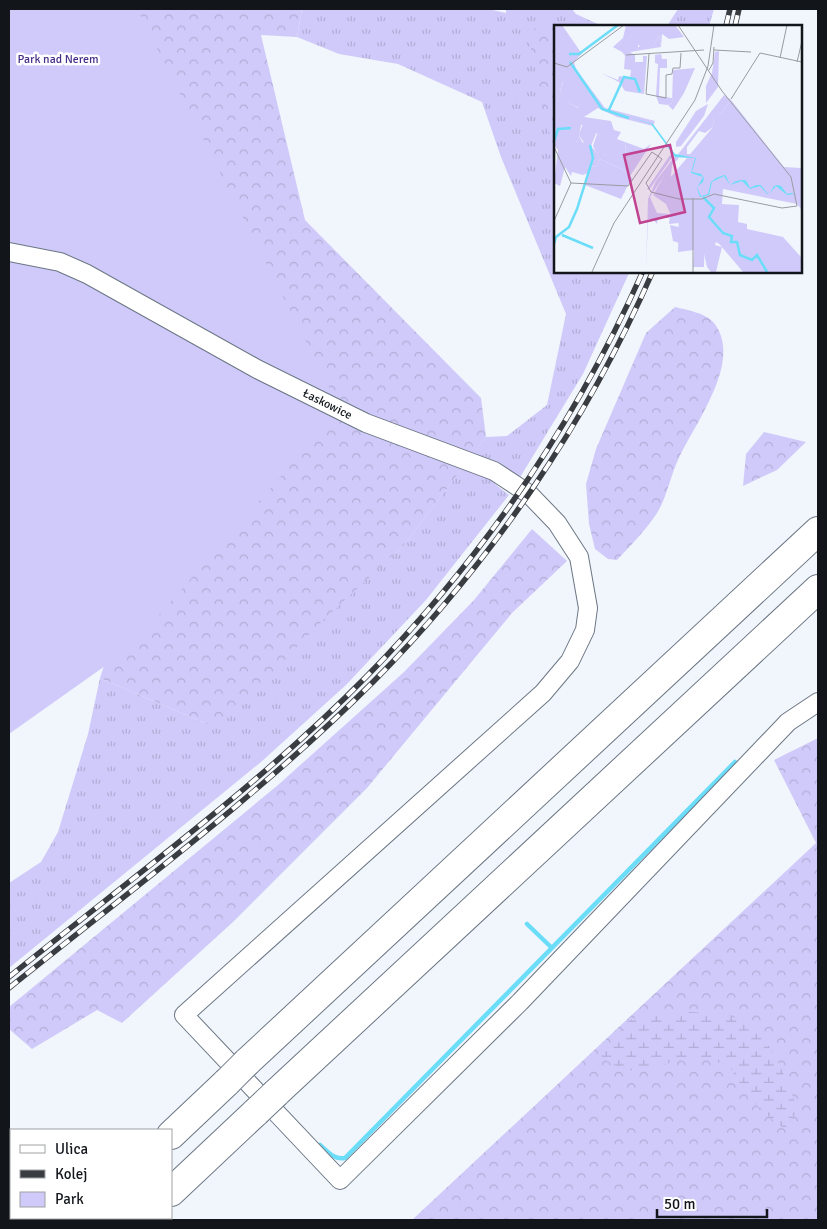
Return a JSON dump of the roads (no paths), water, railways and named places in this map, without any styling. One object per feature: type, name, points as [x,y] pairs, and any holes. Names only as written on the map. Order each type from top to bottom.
[{"type":"highway","points":[[172,1134],[818,531]]},
{"type":"highway","points":[[172,1191],[818,588]]},
{"type":"street","name":"Łaskowice","points":[[9,252],[60,262],[87,274],[256,369],[366,422],[500,475],[529,494],[557,523],[579,557],[588,608],[585,630],[570,661],[543,693],[184,1015],[340,1180],[520,1002],[788,722],[818,702]]},
{"type":"waterway","points":[[320,1145],[334,1157],[345,1158],[735,762]]},
{"type":"waterway","points":[[527,924],[552,948]]},
{"type":"railway","points":[[726,25],[730,9]]},
{"type":"railway","points":[[735,25],[739,9]]},
{"type":"railway","points":[[9,977],[238,794],[282,756],[367,676],[409,631],[488,536],[557,434],[617,327],[643,272]]},
{"type":"railway","points":[[9,988],[241,802],[330,723],[416,637],[457,590],[532,490],[566,437],[597,383],[627,328],[653,272]]},
{"type":"park label","name":"Park nad Nerem","points":[[58,59]]}]
